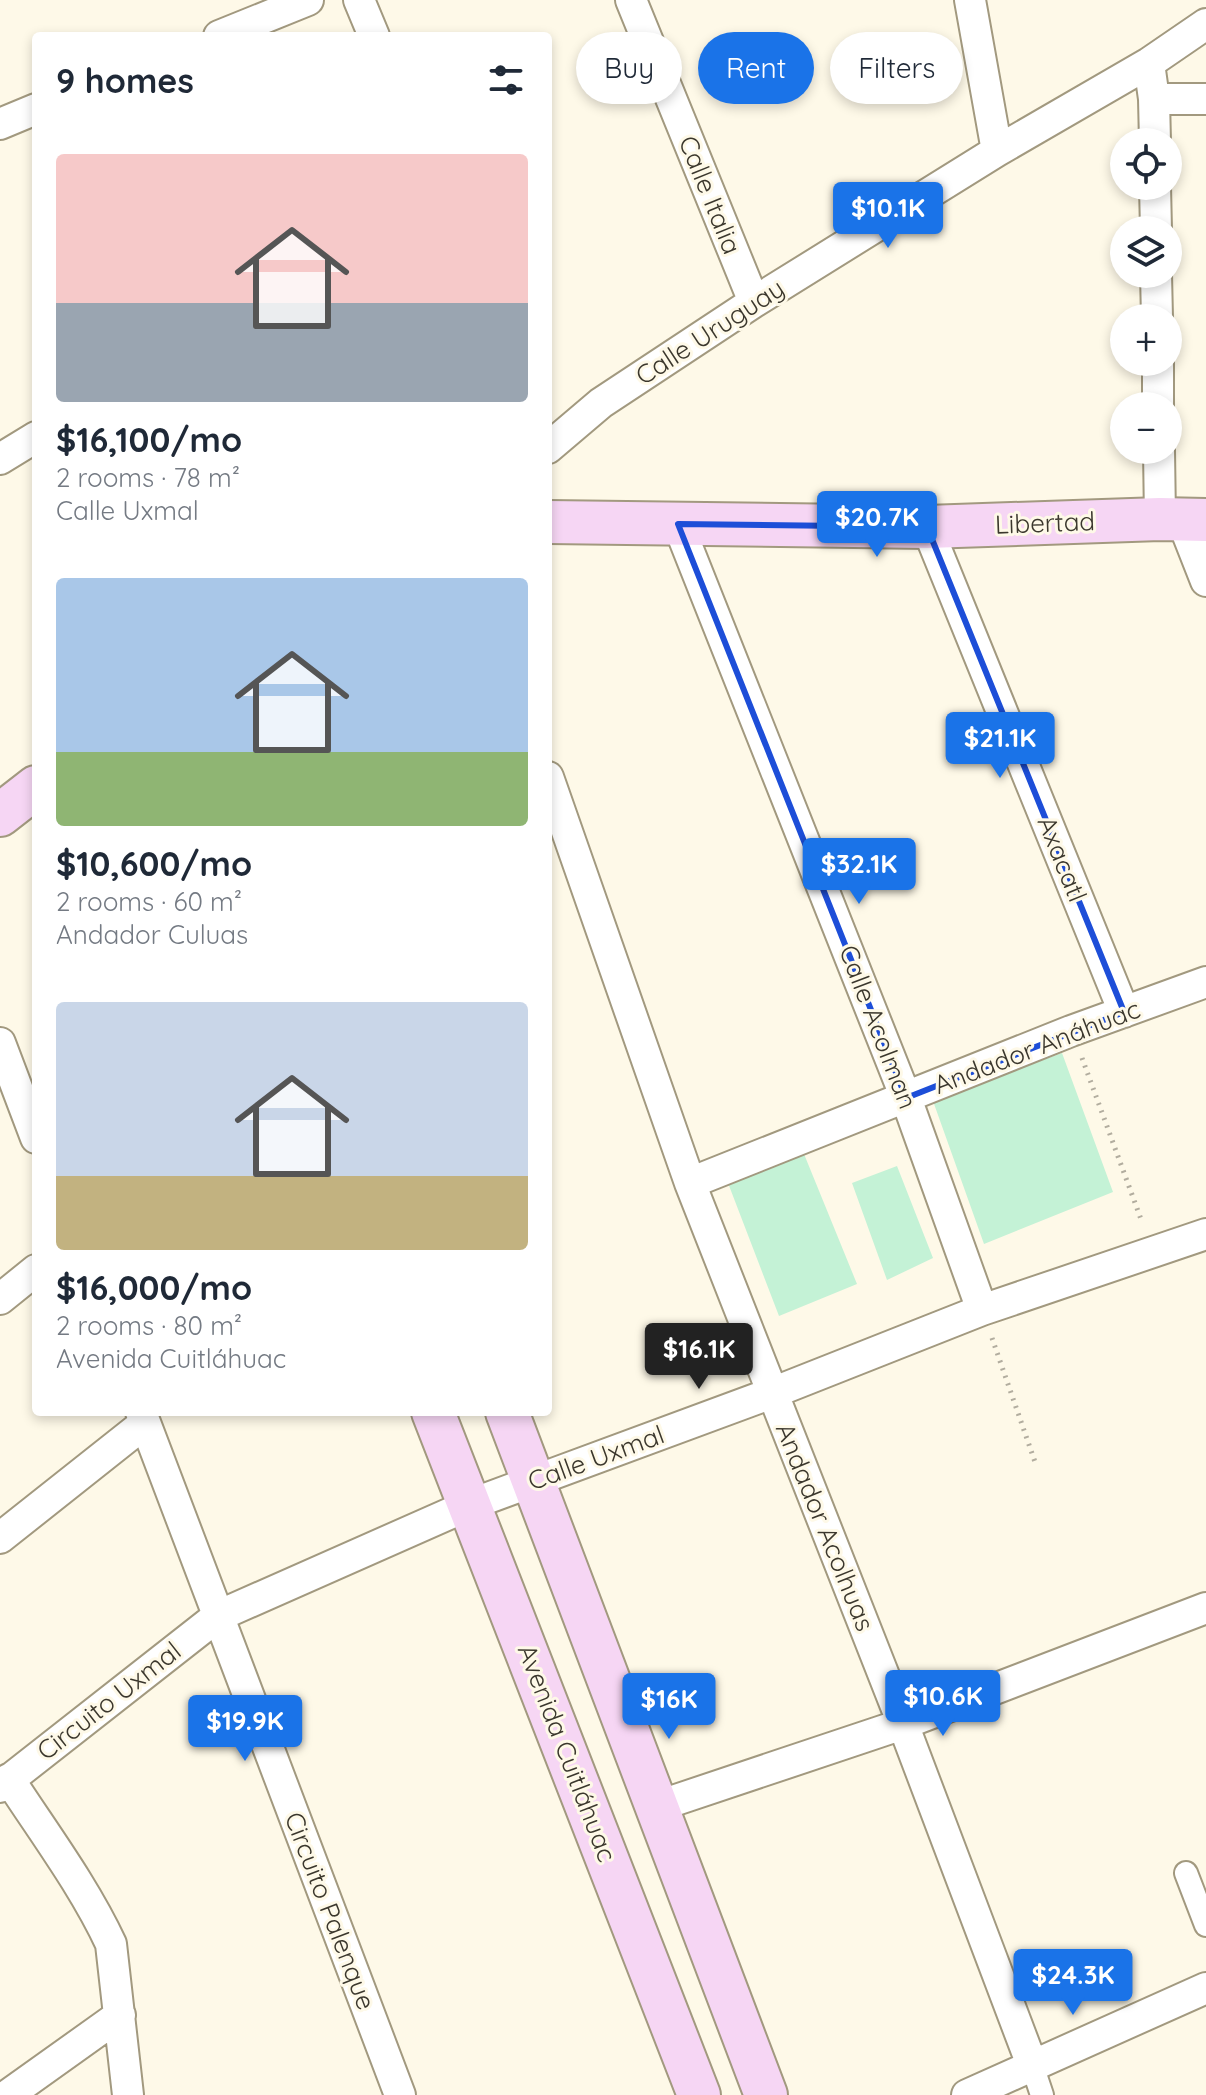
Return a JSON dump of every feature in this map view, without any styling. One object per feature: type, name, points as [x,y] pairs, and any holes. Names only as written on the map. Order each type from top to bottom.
[{"type":"main road","name":"Libertad","points":[[552,522],[927,527],[1183,520]]},
{"type":"main road","points":[[0,815],[32,790]]},
{"type":"main road","name":"Avenida Cuitláhuac","points":[[435,1416],[699,2095]]},
{"type":"main road","points":[[509,1416],[766,2095]]},
{"type":"street","points":[[229,32],[308,0]]},
{"type":"street","points":[[359,0],[372,32]]},
{"type":"street","name":"Calle Italia","points":[[631,0],[754,302]]},
{"type":"street","points":[[970,0],[997,151]]},
{"type":"street","name":"Calle Uruguay","points":[[552,445],[601,403],[754,302],[997,151],[1149,63],[1206,24]]},
{"type":"street","points":[[1149,63],[1155,128]]},
{"type":"street","points":[[1154,99],[1206,99]]},
{"type":"street","points":[[0,124],[32,111]]},
{"type":"street","points":[[0,459],[32,439]]},
{"type":"street","points":[[1164,464],[1206,581]]},
{"type":"street","name":"Calle Acolman","points":[[678,524],[906,1098],[982,1310]]},
{"type":"street","name":"Axacatl","points":[[927,527],[1124,1012]]},
{"type":"street","name":"Andador Acolhuas","points":[[552,788],[690,1183],[903,1724],[1042,2095]]},
{"type":"street","name":"Andador Anáhuac","points":[[690,1183],[1071,1031],[1206,982]]},
{"type":"street","points":[[0,1043],[32,1127]]},
{"type":"street","name":"Calle Uxmal","points":[[218,1616],[469,1505],[772,1393],[982,1310],[1206,1234]]},
{"type":"street","points":[[0,1299],[32,1273]]},
{"type":"street","points":[[0,1538],[143,1418]]},
{"type":"street","name":"Circuito Palenque","points":[[143,1418],[400,2095]]},
{"type":"street","points":[[658,1806],[903,1724],[1206,1608]]},
{"type":"street","name":"Circuito Uxmal","points":[[5,1783],[218,1616]]},
{"type":"street","points":[[5,1783],[102,1923],[111,1944],[128,2095]]},
{"type":"street","points":[[1186,1873],[1206,1925]]},
{"type":"street","points":[[967,2095],[1206,1988]]},
{"type":"street","points":[[8,2095],[120,2015]]},
{"type":"path","points":[[1071,1031],[1153,1252]]},
{"type":"path","points":[[982,1310],[1035,1462]]},
{"type":"highlighted area","points":[[678,524],[927,527],[1124,1012],[906,1098]]},
{"type":"green space","points":[[1062,1053],[1113,1192],[984,1244],[933,1101]]},
{"type":"green space","points":[[804,1154],[857,1284],[779,1316],[728,1183]]},
{"type":"green space","points":[[897,1166],[933,1258],[887,1280],[852,1183]]}]
